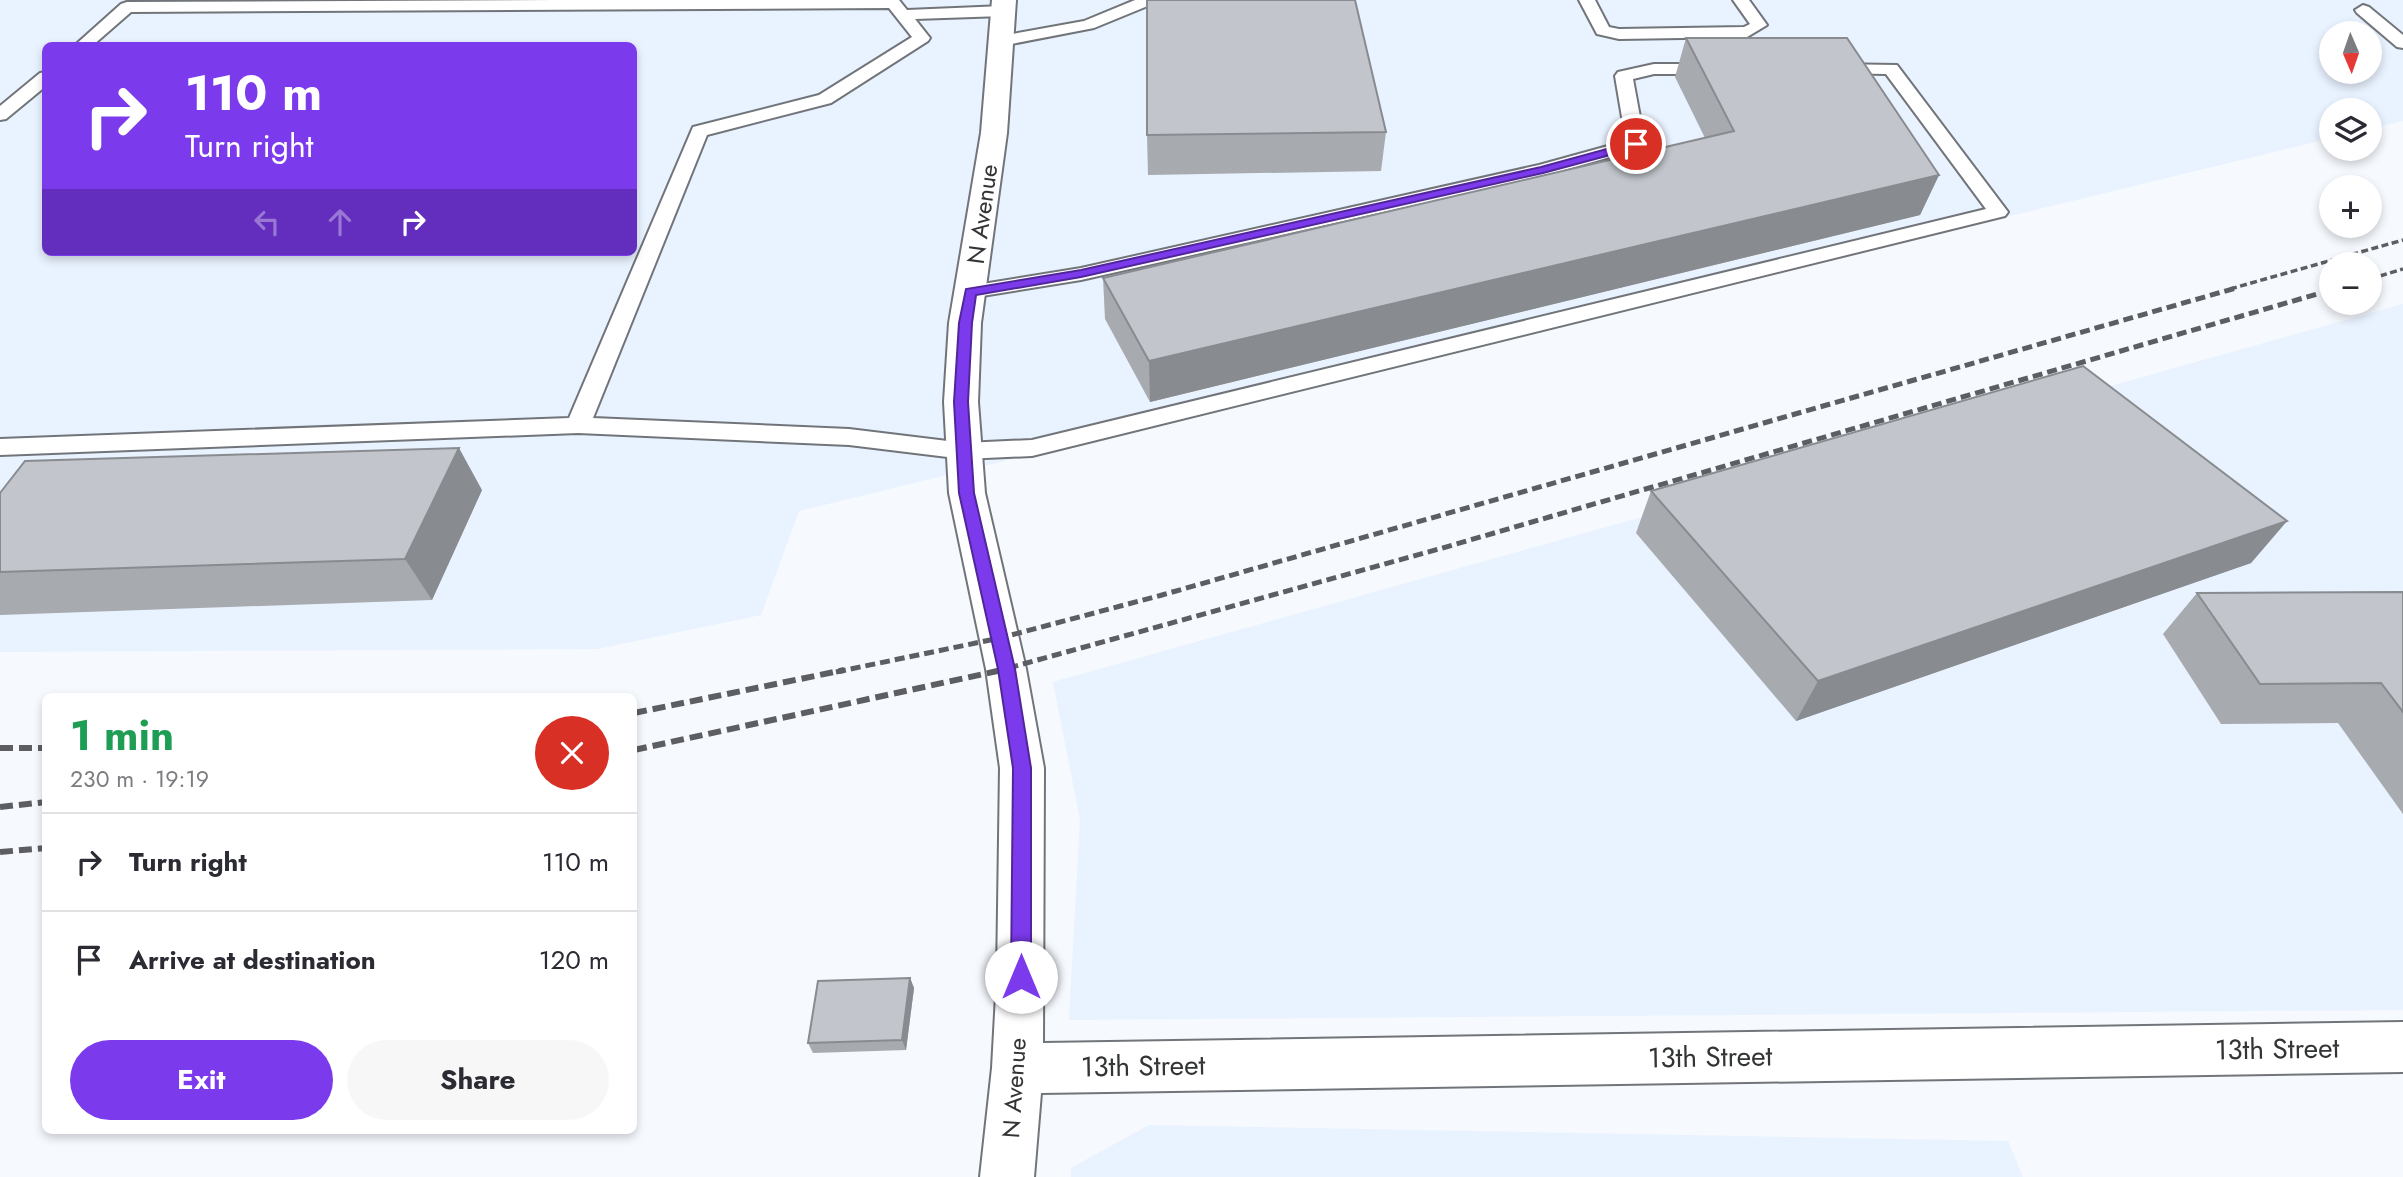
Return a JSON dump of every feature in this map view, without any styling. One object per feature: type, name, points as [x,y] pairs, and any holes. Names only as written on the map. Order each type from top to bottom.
[{"type":"street","name":"N Avenue","points":[[1003,17],[994,133],[965,323],[961,402],[967,493],[1004,659],[1022,768],[1021,977],[1017,1068],[1007,1177]]},
{"type":"street","name":"13th Street","points":[[1017,1068],[2403,1047]]},
{"type":"lane","points":[[903,15],[1003,17],[1088,25],[1149,0]]},
{"type":"lane","points":[[1587,0],[1603,31],[1619,34],[1747,32],[1759,25],[1741,0]]},
{"type":"lane","points":[[87,42],[127,7],[893,3],[922,38],[825,99],[699,131],[578,425]]},
{"type":"lane","points":[[2363,10],[2403,43]]},
{"type":"lane","points":[[970,292],[1094,271],[1543,170],[1636,144],[1623,76],[1654,69],[1738,69]]},
{"type":"lane","points":[[0,447],[578,425],[849,437],[964,451],[1032,448],[1998,212],[1891,69],[1807,69]]},
{"type":"lane","points":[[0,115],[42,80]]},
{"type":"shaded area","points":[[0,0],[2403,0],[2403,121],[2382,126],[2382,98],[2319,98],[2319,141],[799,511],[761,615],[597,649],[0,652]]},
{"type":"shaded area","points":[[2403,304],[2403,1010],[1069,1020],[1080,820],[1053,682],[2364,315],[2382,315],[2382,310]]},
{"type":"shaded area","points":[[1149,1125],[2008,1141],[2023,1177],[1071,1177],[1071,1168]]},
{"type":"building","points":[[1147,0],[1355,0],[1386,132],[1147,135]]},
{"type":"building","points":[[1686,38],[1847,38],[1939,175],[1149,361],[1103,278],[1734,131]]},
{"type":"building","points":[[2083,366],[2287,521],[1818,681],[1651,491]]},
{"type":"building","points":[[459,448],[405,559],[0,572],[0,493],[25,461]]},
{"type":"building","points":[[2403,592],[2403,712],[2381,683],[2260,684],[2197,593]]},
{"type":"building","points":[[910,978],[902,1040],[808,1043],[818,981]]},
{"type":"railway","points":[[2230,289],[2403,240]]},
{"type":"railway","points":[[2382,275],[2403,269]]},
{"type":"railway","points":[[836,672],[1000,638],[1162,595],[2236,288]]},
{"type":"railway","points":[[998,671],[1439,549],[2319,293]]},
{"type":"railway","points":[[637,712],[844,670]]},
{"type":"railway","points":[[637,749],[998,671]]},
{"type":"railway","points":[[994,672],[998,671]]},
{"type":"railway","points":[[0,748],[42,748]]},
{"type":"railway","points":[[0,807],[42,802]]},
{"type":"railway","points":[[0,852],[42,848]]},
{"type":"route","points":[[1021,977],[1022,768],[1000,638],[967,493],[961,402],[965,323],[970,292],[1081,274],[1543,170],[1636,144]]}]
